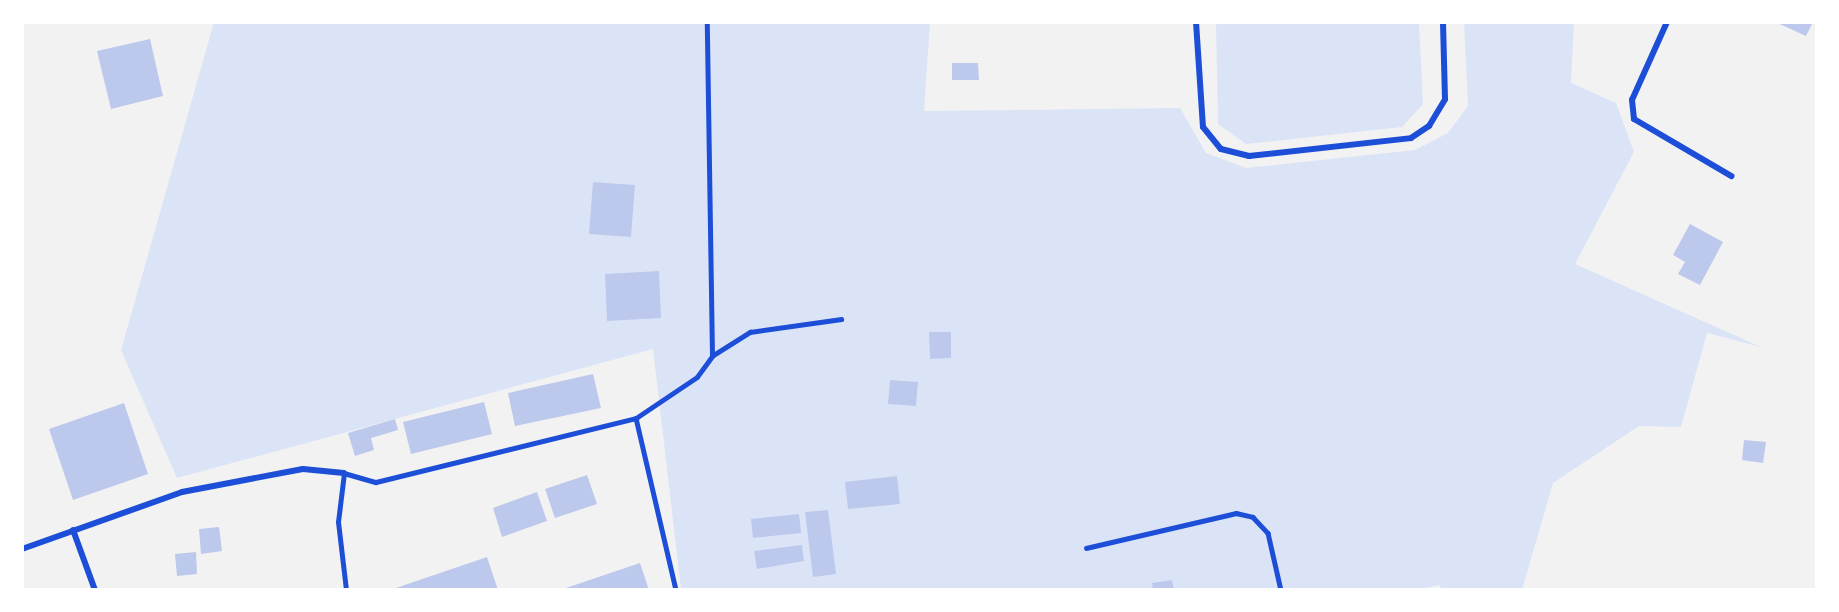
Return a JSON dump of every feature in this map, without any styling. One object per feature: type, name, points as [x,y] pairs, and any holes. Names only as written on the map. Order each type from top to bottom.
[{"type":"street","points":[[1196,22],[1203,127],[1221,149],[1250,156],[1411,138],[1429,126],[1445,99],[1443,22]]},
{"type":"street","points":[[1667,22],[1632,100],[1634,119],[1731,176]]},
{"type":"street","points":[[22,549],[182,492],[303,469],[344,473]]},
{"type":"street","points":[[73,530],[95,590]]},
{"type":"lane","points":[[707,22],[712,356]]},
{"type":"lane","points":[[345,590],[338,522],[344,473],[376,482],[636,418],[697,377],[712,356],[750,332],[841,319]]},
{"type":"lane","points":[[636,418],[676,590]]},
{"type":"lane","points":[[1086,548],[1236,513],[1253,517],[1268,534],[1281,590]]},
{"type":"shaded area","points":[[214,22],[930,23],[924,111],[1180,108],[1206,153],[1246,168],[1415,150],[1448,133],[1468,106],[1464,23],[1574,23],[1571,83],[1616,103],[1634,152],[1575,264],[1761,347],[1707,333],[1681,427],[1639,426],[1553,483],[1522,590],[1442,589],[1439,585],[1418,590],[681,589],[653,349],[177,478],[121,350]]},
{"type":"shaded area","points":[[1216,23],[1419,23],[1423,104],[1402,127],[1246,144],[1218,124]]},
{"type":"building","points":[[1775,22],[1813,22],[1806,36]]},
{"type":"building","points":[[150,39],[163,96],[111,109],[97,51]]},
{"type":"building","points":[[952,63],[978,63],[979,80],[952,80]]},
{"type":"building","points":[[593,182],[635,185],[631,237],[589,234]]},
{"type":"building","points":[[1690,224],[1723,242],[1700,285],[1678,274],[1685,262],[1673,255]]},
{"type":"building","points":[[659,271],[661,318],[607,321],[605,274]]},
{"type":"building","points":[[929,332],[951,332],[951,358],[930,359]]},
{"type":"building","points":[[593,374],[601,408],[515,426],[508,393]]},
{"type":"building","points":[[890,380],[918,382],[916,406],[888,404]]},
{"type":"building","points":[[484,402],[492,434],[411,454],[403,422]]},
{"type":"building","points":[[124,403],[148,474],[73,500],[49,429]]},
{"type":"building","points":[[395,419],[398,430],[371,438],[374,450],[355,456],[348,433]]},
{"type":"building","points":[[1744,440],[1766,442],[1763,463],[1742,460]]},
{"type":"building","points":[[587,475],[597,504],[555,518],[545,489]]},
{"type":"building","points":[[897,476],[900,504],[848,509],[845,482]]},
{"type":"building","points":[[537,492],[547,521],[502,537],[493,508]]},
{"type":"building","points":[[828,510],[836,574],[813,577],[805,512]]},
{"type":"building","points":[[799,514],[801,533],[753,538],[751,519]]},
{"type":"building","points":[[219,527],[222,551],[201,554],[199,529]]},
{"type":"building","points":[[802,545],[804,561],[757,569],[754,551]]},
{"type":"building","points":[[196,552],[197,574],[177,576],[175,554]]},
{"type":"building","points":[[487,557],[498,590],[393,590],[393,589]]},
{"type":"building","points":[[640,563],[649,590],[563,590],[563,589]]},
{"type":"building","points":[[1172,580],[1174,590],[1153,590],[1152,583]]}]
